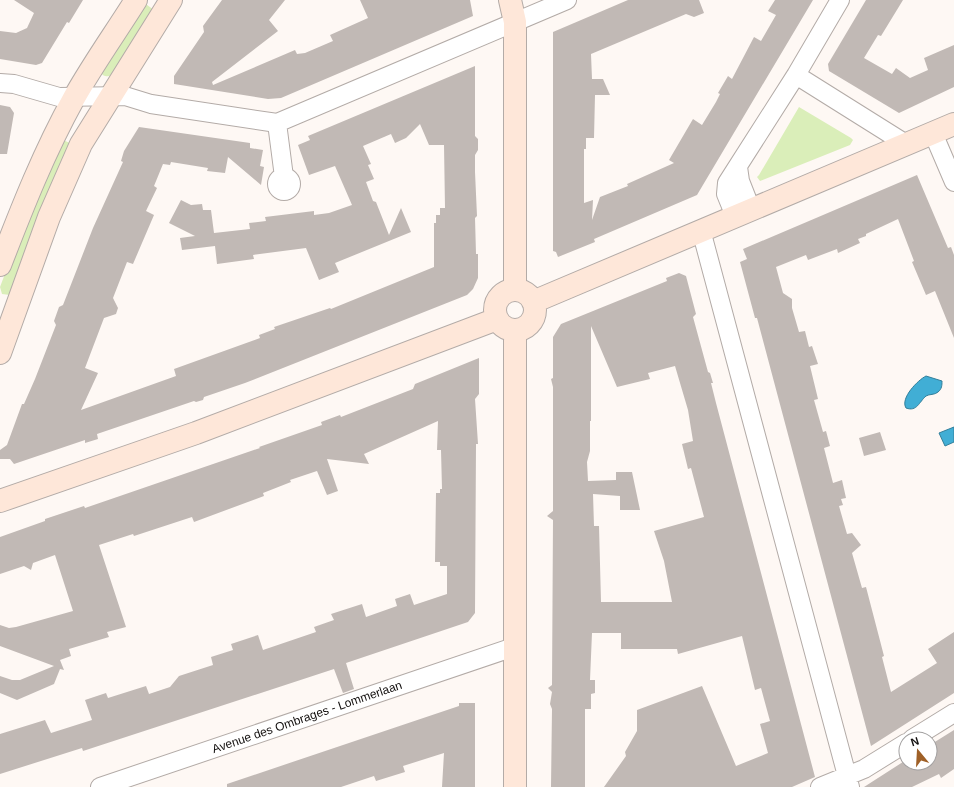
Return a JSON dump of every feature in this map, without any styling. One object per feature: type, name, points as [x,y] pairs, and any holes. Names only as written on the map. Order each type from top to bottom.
[{"type":"street","points":[[0,265],[28,192],[75,97],[136,0]]},
{"type":"street","points":[[0,353],[7,312],[81,144],[171,0]]},
{"type":"street","points":[[510,0],[515,22],[515,290]]},
{"type":"street","points":[[0,83],[14,84],[59,97],[125,96],[151,104],[277,123],[567,0]]},
{"type":"street","points":[[743,212],[738,167],[796,75],[840,0]]},
{"type":"street","points":[[796,75],[906,144]]},
{"type":"street","points":[[277,123],[284,177]]},
{"type":"street","points":[[533,302],[954,124]]},
{"type":"street","points":[[933,133],[954,182]]},
{"type":"street","points":[[701,230],[848,781]]},
{"type":"street","points":[[515,290],[524,292],[533,302],[535,313],[530,324],[520,330],[504,327],[497,318],[495,311],[498,299],[509,291],[515,290]]},
{"type":"street","points":[[1,499],[196,433],[497,318]]},
{"type":"street","points":[[514,330],[515,787]]},
{"type":"street","name":"Avenue des Ombrages - Lommerlaan","points":[[100,787],[514,647]]},
{"type":"street","points":[[925,731],[954,713]]},
{"type":"street","points":[[820,787],[848,781],[898,748]]},
{"type":"green space","points":[[143,2],[154,10],[112,75],[104,76],[101,73]]},
{"type":"green space","points":[[799,107],[853,140],[850,145],[760,181],[757,177]]},
{"type":"green space","points":[[61,139],[74,145],[10,295],[2,294],[0,287],[32,202]]},
{"type":"water","points":[[926,376],[942,381],[940,390],[935,394],[926,396],[915,408],[906,408],[905,399],[915,385]]},
{"type":"water","points":[[954,427],[954,442],[945,446],[939,433]]},
{"type":"building","points":[[14,0],[83,0],[69,23],[67,22],[42,63],[36,65],[0,59],[0,31],[16,33],[27,28],[34,13]]},
{"type":"building","points":[[222,0],[285,0],[269,20],[278,31],[212,82],[213,85],[295,50],[297,54],[305,53],[333,41],[330,35],[368,18],[360,0],[470,0],[473,16],[281,98],[268,99],[174,84],[174,76],[204,32],[203,26]]},
{"type":"building","points":[[628,0],[699,0],[704,13],[694,17],[686,14],[591,54],[592,79],[603,79],[610,95],[595,95],[594,138],[586,138],[586,149],[584,149],[584,203],[593,200],[592,220],[600,197],[628,186],[627,184],[674,163],[669,160],[693,119],[702,125],[716,102],[720,94],[718,93],[728,76],[732,79],[754,37],[761,41],[776,15],[768,11],[775,0],[813,0],[697,195],[594,239],[595,242],[558,257],[556,252],[553,251],[553,32]]},
{"type":"building","points":[[866,0],[903,0],[881,36],[878,35],[864,58],[892,74],[896,68],[910,78],[928,70],[924,58],[954,45],[954,87],[899,113],[829,71],[828,64]]},
{"type":"building","points":[[475,66],[475,136],[478,139],[478,150],[475,155],[477,216],[475,218],[478,278],[473,289],[467,295],[245,383],[204,397],[203,400],[196,402],[194,401],[97,434],[98,439],[85,443],[85,440],[14,464],[10,459],[0,459],[0,450],[7,445],[22,404],[24,404],[35,379],[56,325],[54,321],[59,307],[63,305],[93,228],[123,162],[121,161],[124,151],[139,127],[250,143],[250,148],[263,150],[260,166],[264,167],[261,185],[228,157],[225,173],[207,171],[208,168],[171,162],[170,165],[163,164],[154,186],[157,188],[146,211],[154,215],[133,264],[127,262],[113,298],[118,308],[116,314],[104,318],[85,368],[98,373],[81,410],[176,376],[174,369],[260,338],[259,335],[275,329],[274,327],[330,308],[331,309],[434,267],[434,223],[436,223],[436,215],[440,215],[440,208],[445,208],[444,145],[429,145],[420,124],[406,138],[395,143],[391,134],[363,146],[371,164],[368,165],[374,179],[366,182],[373,201],[376,202],[389,235],[401,208],[411,232],[335,263],[339,272],[319,280],[306,248],[253,255],[254,259],[217,264],[215,246],[182,250],[180,238],[195,236],[169,223],[181,200],[191,205],[202,204],[203,210],[211,210],[214,233],[250,229],[249,223],[266,221],[265,217],[314,211],[314,215],[329,213],[352,205],[335,166],[309,175],[298,145],[310,140],[308,136]]},
{"type":"building","points":[[0,105],[10,107],[14,113],[7,154],[0,154]]},
{"type":"building","points":[[917,175],[948,248],[951,247],[954,255],[954,338],[935,291],[926,295],[912,262],[914,261],[898,219],[866,234],[866,236],[858,239],[860,243],[838,253],[837,249],[808,260],[806,255],[776,267],[783,293],[792,299],[792,308],[799,332],[805,331],[809,347],[812,346],[818,364],[810,366],[818,399],[814,400],[823,432],[826,431],[830,446],[824,448],[833,483],[842,480],[846,498],[841,499],[843,505],[839,506],[847,534],[852,533],[861,545],[852,553],[862,588],[866,587],[884,656],[882,657],[891,692],[937,663],[928,649],[954,632],[954,693],[871,746],[757,318],[755,318],[740,262],[747,259],[743,249]]},
{"type":"building","points":[[679,273],[686,276],[696,314],[693,317],[708,372],[710,373],[713,383],[711,383],[716,403],[815,777],[792,787],[604,787],[626,756],[625,752],[637,731],[637,710],[702,686],[736,766],[768,753],[760,724],[770,721],[761,688],[755,690],[742,636],[678,654],[677,649],[621,649],[621,633],[592,633],[590,680],[595,680],[595,693],[591,694],[591,709],[585,709],[585,787],[551,787],[552,709],[550,704],[552,692],[548,688],[552,685],[553,520],[547,516],[553,511],[553,387],[551,379],[553,378],[553,337],[561,324],[667,281],[666,278]],"holes":[[[591,326],[617,387],[650,379],[648,373],[675,366],[688,410],[693,441],[682,444],[688,469],[691,468],[704,517],[654,531],[664,561],[672,602],[601,602],[599,526],[594,526],[593,494],[620,496],[620,510],[640,510],[632,472],[616,472],[616,480],[588,481],[587,462],[590,451],[591,421]]]},
{"type":"building","points":[[479,358],[479,394],[475,399],[478,444],[476,444],[475,613],[468,622],[346,663],[354,689],[343,693],[334,669],[83,751],[82,748],[0,774],[0,734],[45,720],[51,733],[92,720],[85,700],[106,693],[108,698],[146,686],[149,694],[170,687],[179,676],[213,665],[211,657],[233,650],[231,644],[258,635],[263,650],[316,632],[314,627],[334,620],[331,614],[362,604],[366,617],[397,606],[395,599],[410,594],[414,605],[447,594],[447,566],[440,566],[440,562],[435,562],[436,493],[440,493],[440,489],[442,489],[441,450],[437,450],[438,421],[364,454],[369,464],[327,459],[338,491],[327,495],[317,471],[290,480],[291,482],[263,493],[264,496],[194,522],[192,517],[134,536],[133,534],[99,545],[126,627],[107,632],[109,637],[69,649],[71,656],[60,660],[64,670],[60,669],[54,684],[17,700],[0,693],[0,676],[12,680],[20,680],[54,666],[0,646],[0,625],[9,628],[16,627],[73,611],[55,555],[33,563],[31,570],[24,566],[0,574],[0,537],[45,521],[45,519],[84,506],[85,508],[260,448],[259,447],[322,425],[321,422],[340,415],[341,417],[413,389],[415,384]]},
{"type":"building","points":[[880,432],[886,450],[864,456],[859,438]]},
{"type":"building","points":[[459,703],[475,703],[475,787],[442,787],[444,753],[403,766],[405,772],[376,781],[374,776],[341,787],[227,787],[227,784],[459,706]]},
{"type":"building","points":[[954,730],[954,769],[941,778],[939,774],[912,787],[864,787],[898,765],[898,771],[938,771],[938,740]]}]
